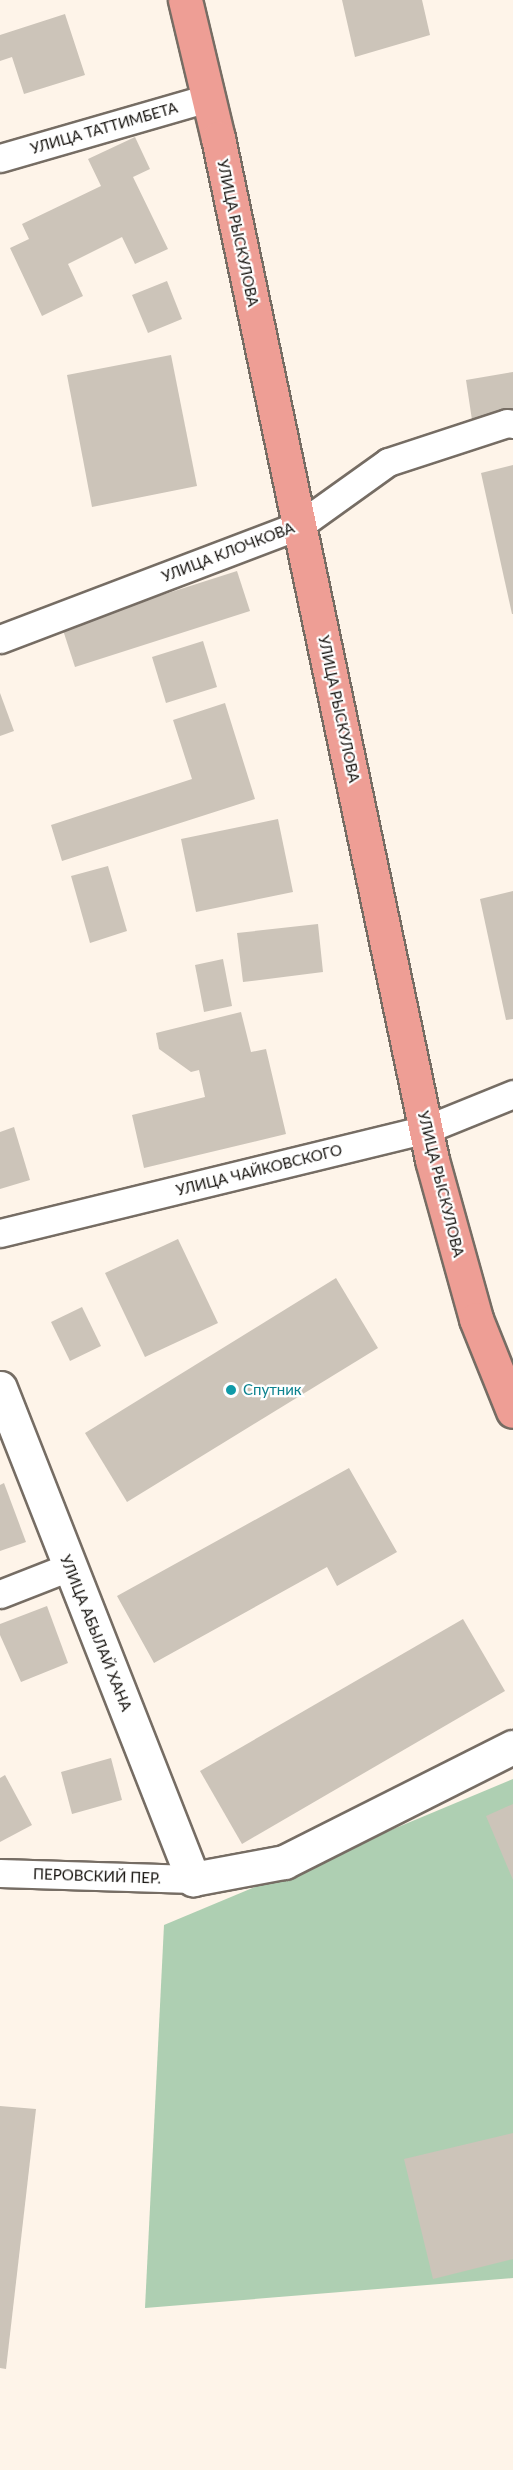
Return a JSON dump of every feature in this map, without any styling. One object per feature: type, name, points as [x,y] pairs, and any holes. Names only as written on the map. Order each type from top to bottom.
[{"type":"main road","name":"УЛИЦА РЫСКУЛОВА","points":[[185,0],[300,525],[432,1160],[476,1319],[513,1411]]},
{"type":"street","name":"УЛИЦА ТАТТИМБЕТА","points":[[0,158],[208,98]]},
{"type":"street","name":"УЛИЦА КЛОЧКОВА","points":[[0,639],[300,525],[388,462],[507,423],[513,424]]},
{"type":"street","name":"УЛИЦА ЧАЙКОВСКОГО","points":[[0,1233],[427,1129],[513,1094]]},
{"type":"street","name":"УЛИЦА АБЫЛАЙ ХАНА","points":[[0,1388],[193,1879]]},
{"type":"street","points":[[0,1594],[69,1567]]},
{"type":"street","points":[[193,1879],[284,1862],[513,1747]]},
{"type":"street","name":"ПЕРОВСКИЙ ПЕР.","points":[[0,1873],[193,1879]]},
{"type":"green space","points":[[513,1779],[513,2278],[145,2308],[164,1925]]},
{"type":"building","points":[[342,0],[422,0],[430,35],[355,57]]},
{"type":"building","points":[[65,14],[85,75],[24,94],[12,57],[0,61],[0,35]]},
{"type":"building","points":[[135,137],[150,169],[133,177],[168,249],[135,264],[122,237],[68,264],[83,296],[42,316],[10,248],[29,239],[22,224],[101,186],[88,159]]},
{"type":"building","points":[[167,281],[182,319],[148,333],[132,295]]},
{"type":"building","points":[[171,355],[197,486],[92,507],[67,375]]},
{"type":"building","points":[[513,372],[513,413],[472,420],[466,380]]},
{"type":"building","points":[[513,465],[513,614],[512,614],[481,473]]},
{"type":"building","points":[[237,571],[250,611],[75,667],[62,627]]},
{"type":"building","points":[[203,641],[217,687],[166,703],[152,657]]},
{"type":"building","points":[[0,693],[14,731],[0,736]]},
{"type":"building","points":[[225,703],[255,799],[62,861],[51,825],[192,779],[173,720]]},
{"type":"building","points":[[278,819],[293,892],[196,912],[181,839]]},
{"type":"building","points":[[108,866],[127,931],[90,943],[71,876]]},
{"type":"building","points":[[513,891],[513,1019],[506,1020],[480,899]]},
{"type":"building","points":[[318,924],[323,972],[243,982],[237,933]]},
{"type":"building","points":[[223,959],[232,1006],[204,1012],[195,965]]},
{"type":"building","points":[[241,1012],[251,1052],[266,1049],[286,1134],[144,1168],[132,1115],[205,1097],[199,1070],[191,1072],[159,1049],[156,1033]]},
{"type":"building","points":[[14,1127],[30,1180],[0,1189],[0,1132]]},
{"type":"building","points":[[178,1239],[218,1323],[145,1357],[105,1273]]},
{"type":"building","name":"Спутник","points":[[336,1278],[378,1348],[127,1502],[85,1433]]},
{"type":"building","points":[[82,1307],[101,1346],[70,1361],[51,1322]]},
{"type":"building","points":[[349,1468],[397,1552],[337,1586],[327,1567],[154,1663],[117,1596]]},
{"type":"building","points":[[4,1483],[26,1542],[0,1551],[0,1485]]},
{"type":"building","points":[[47,1606],[68,1663],[21,1682],[0,1635],[0,1624]]},
{"type":"building","points":[[463,1619],[505,1691],[242,1844],[200,1771]]},
{"type":"building","points":[[111,1758],[122,1800],[72,1814],[61,1772]]},
{"type":"building","points":[[5,1775],[32,1825],[0,1842],[0,1778]]},
{"type":"building","points":[[513,1804],[513,1880],[486,1816]]},
{"type":"building","points":[[0,2106],[36,2109],[6,2369],[0,2368]]},
{"type":"building","points":[[513,2133],[513,2259],[433,2279],[404,2159]]},
{"type":"place","name":"Спутник","points":[[231,1390]]}]
